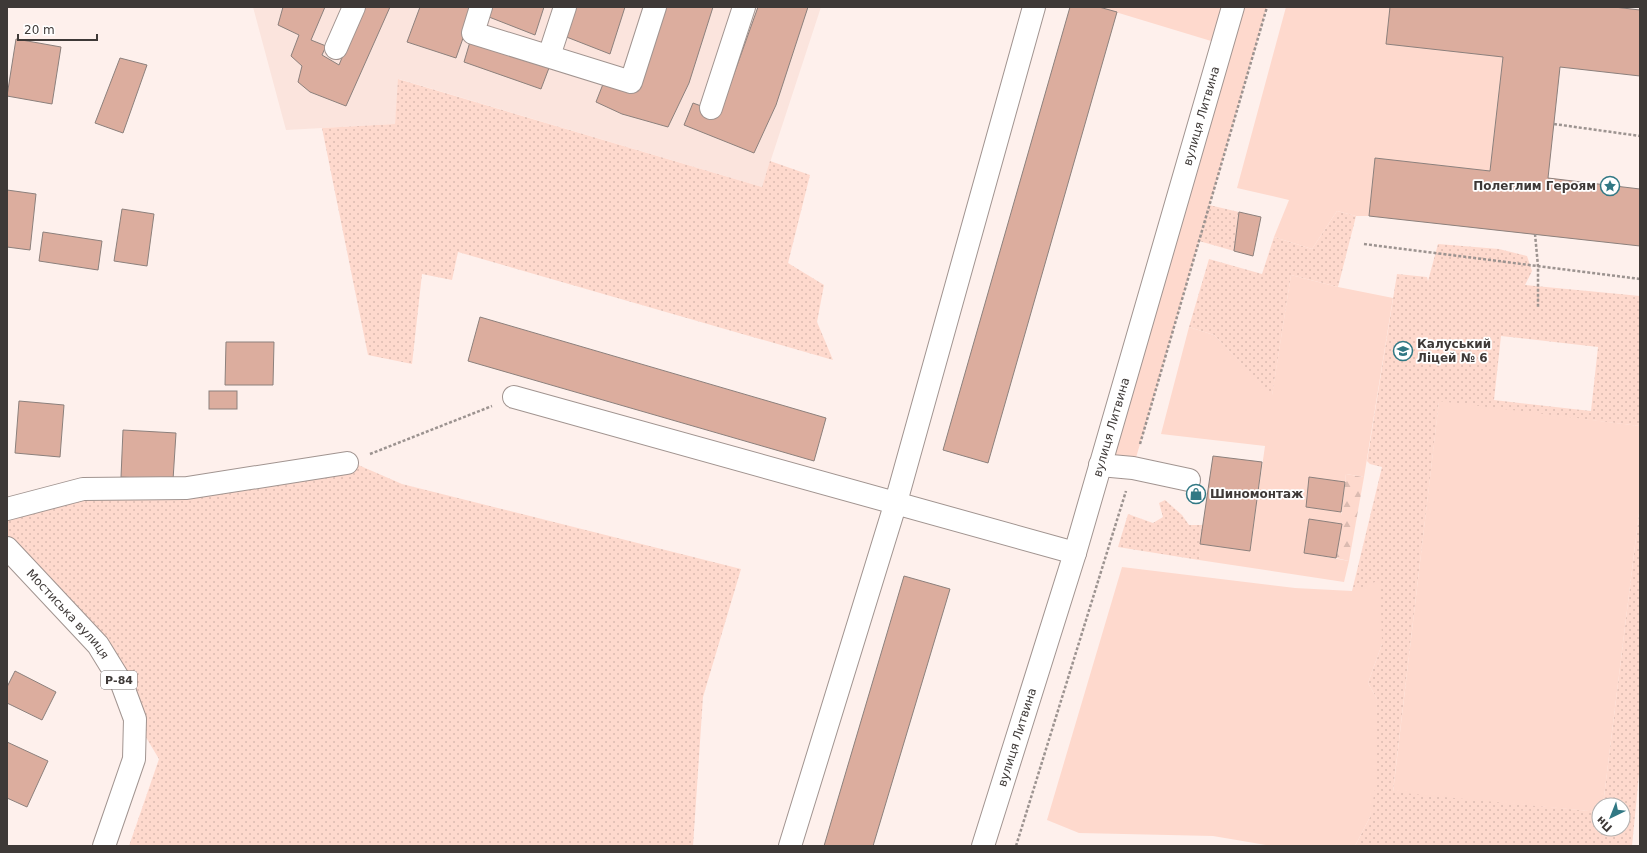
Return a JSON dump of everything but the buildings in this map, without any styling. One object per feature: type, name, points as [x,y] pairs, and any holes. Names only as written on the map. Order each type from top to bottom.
[{"type":"street","points":[[336,48],[354,7]]},
{"type":"street","points":[[481,7],[473,33],[631,82],[654,7]]},
{"type":"street","points":[[549,56],[565,7]]},
{"type":"street","points":[[711,108],[744,7]]},
{"type":"street","points":[[790,846],[896,502],[1034,7]]},
{"type":"street","name":"вулиця Литвина","points":[[983,846],[1075,552],[1233,7]]},
{"type":"street","points":[[514,397],[1075,552]]},
{"type":"street","points":[[7,509],[83,489],[187,488],[347,463]]},
{"type":"street","points":[[1100,465],[1133,468],[1189,480]]},
{"type":"street","name":"Мостиська вулиця","points":[[7,548],[98,644],[122,684],[135,719],[134,759],[104,846]]},
{"type":"path","points":[[1016,846],[1133,468],[1267,7]]},
{"type":"path","points":[[1554,124],[1640,136]]},
{"type":"path","points":[[1535,234],[1538,266],[1538,308]]},
{"type":"path","points":[[1364,244],[1640,280]]},
{"type":"path","points":[[347,463],[514,397]]},
{"type":"shaded area","points":[[253,7],[821,7],[762,187],[399,79],[395,124],[286,130]]},
{"type":"green space","points":[[1099,7],[1267,7],[1133,468],[1100,465],[1221,44]]},
{"type":"green space","points":[[1286,7],[1390,7],[1503,57],[1490,171],[1375,158],[1369,216],[1356,216],[1337,211],[1312,249],[1274,237],[1289,200],[1237,188]]},
{"type":"green space","points":[[398,79],[762,187],[770,161],[810,175],[788,263],[824,285],[817,322],[833,360],[458,252],[452,280],[422,274],[412,364],[368,355],[322,128],[395,124]]},
{"type":"green space","points":[[1209,205],[1239,212],[1234,251],[1199,241]]},
{"type":"green space","points":[[1337,211],[1356,216],[1338,287],[1291,275],[1272,396],[1214,335],[1189,327],[1209,259],[1262,274],[1274,237],[1312,249]]},
{"type":"green space","points":[[1438,244],[1499,249],[1527,256],[1532,271],[1525,285],[1640,296],[1640,426],[1439,402],[1393,791],[1591,811],[1591,837],[1631,837],[1631,797],[1604,797],[1640,505],[1640,764],[1632,846],[1355,846],[1370,817],[1377,699],[1368,683],[1382,644],[1352,591],[1382,467],[1370,464],[1367,461],[1397,274],[1427,277],[1428,281]],"holes":[[[1501,336],[1598,347],[1591,411],[1494,400]]]},
{"type":"green space","points":[[1291,275],[1338,287],[1393,298],[1364,477],[1346,474],[1345,482],[1309,478],[1306,507],[1341,512],[1342,524],[1309,519],[1304,553],[1349,561],[1344,582],[1199,560],[1200,544],[1250,551],[1265,446],[1161,434],[1189,327],[1214,335],[1272,395]]},
{"type":"green space","points":[[1439,401],[1640,426],[1640,505],[1604,797],[1591,797],[1591,811],[1393,792]]},
{"type":"green space","points":[[356,464],[402,484],[741,569],[703,697],[693,846],[129,846],[159,759],[135,719],[122,684],[7,548],[7,509]]},
{"type":"green space","points":[[1346,474],[1364,477],[1349,561],[1336,558]]},
{"type":"green space","points":[[1165,500],[1182,515],[1189,525],[1203,525],[1199,560],[1118,547],[1128,514],[1153,523],[1163,517],[1159,503]]},
{"type":"green space","points":[[1122,567],[1295,588],[1352,591],[1380,580],[1382,644],[1368,683],[1377,699],[1376,784],[1370,817],[1355,846],[1272,846],[1213,836],[1079,833],[1047,820]]},
{"type":"place","name":"Полеглим Героям","points":[[1610,186]]},
{"type":"place","name":"Калуський Ліцей № 6","points":[[1403,351]]},
{"type":"place","name":"Шиномонтаж","points":[[1196,494]]}]
